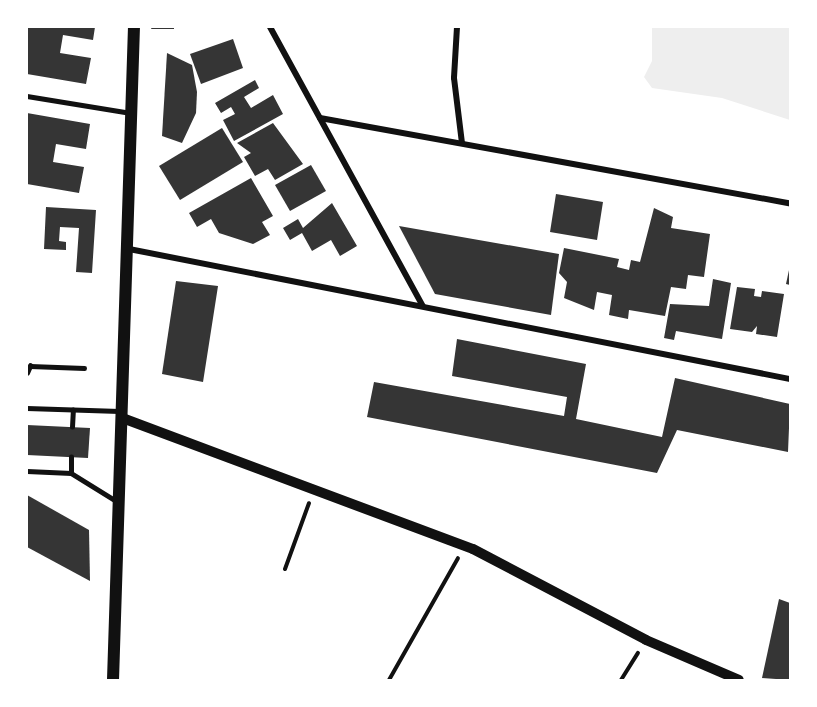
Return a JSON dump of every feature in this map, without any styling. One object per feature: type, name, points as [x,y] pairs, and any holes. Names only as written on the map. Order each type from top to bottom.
[{"type":"main road","points":[[113,680],[125,415],[134,27]]},
{"type":"street","points":[[270,27],[423,306]]},
{"type":"street","points":[[457,27],[454,78],[462,143]]},
{"type":"street","points":[[320,118],[790,203]]},
{"type":"street","points":[[129,249],[790,379]]},
{"type":"street","points":[[125,415],[464,545],[646,640],[739,680]]},
{"type":"lane","points":[[27,96],[133,113]]},
{"type":"lane","points":[[27,373],[30,366],[84,368]]},
{"type":"lane","points":[[27,408],[125,415]]},
{"type":"lane","points":[[72,427],[73,410]]},
{"type":"lane","points":[[71,457],[71,473]]},
{"type":"lane","points":[[27,471],[71,473],[121,504]]},
{"type":"path","points":[[285,569],[315,489]]},
{"type":"path","points":[[389,680],[464,545]]},
{"type":"path","points":[[621,680],[646,640]]},
{"type":"shaded area","points":[[652,27],[790,27],[790,120],[722,98],[652,88],[644,77],[652,61]]},
{"type":"building","points":[[27,27],[95,27],[93,40],[63,35],[60,53],[91,58],[86,84],[27,74]]},
{"type":"building","points":[[152,27],[174,27],[174,29],[151,29]]},
{"type":"building","points":[[233,39],[243,68],[201,84],[190,54]]},
{"type":"building","points":[[167,53],[192,65],[197,92],[196,113],[182,143],[162,136]]},
{"type":"building","points":[[255,80],[259,88],[244,97],[251,108],[273,95],[283,114],[234,141],[223,120],[235,114],[231,107],[221,113],[215,103]]},
{"type":"building","points":[[27,113],[90,124],[86,149],[56,144],[53,162],[84,167],[79,193],[27,184]]},
{"type":"building","points":[[273,123],[303,164],[275,180],[268,169],[255,176],[244,157],[251,153],[237,143]]},
{"type":"building","points":[[222,128],[243,162],[180,200],[159,166]]},
{"type":"building","points":[[311,165],[326,191],[290,211],[275,185]]},
{"type":"building","points":[[251,178],[273,216],[262,222],[270,235],[253,244],[219,233],[211,219],[197,227],[189,213]]},
{"type":"building","points":[[556,194],[603,202],[597,240],[550,232]]},
{"type":"building","points":[[332,203],[357,246],[340,256],[331,240],[312,251],[302,233],[290,240],[283,228],[298,219],[303,228]]},
{"type":"building","points":[[46,207],[96,210],[92,273],[76,272],[79,228],[60,227],[59,241],[66,242],[66,250],[44,249]]},
{"type":"building","points":[[654,208],[673,217],[671,228],[710,234],[704,277],[688,275],[686,289],[671,287],[665,316],[629,310],[628,319],[609,315],[612,295],[597,292],[594,310],[564,298],[567,282],[559,273],[564,248],[619,259],[617,267],[629,270],[631,260],[640,262]]},
{"type":"building","points":[[399,226],[559,254],[551,315],[435,294]]},
{"type":"building","points":[[790,270],[790,285],[786,284]]},
{"type":"building","points":[[713,279],[731,283],[722,339],[676,331],[674,340],[664,338],[670,304],[709,306]]},
{"type":"building","points":[[176,281],[218,286],[203,382],[162,374]]},
{"type":"building","points":[[737,287],[755,289],[754,296],[761,297],[762,291],[784,294],[777,337],[756,334],[757,326],[752,332],[730,329]]},
{"type":"building","points":[[457,339],[586,364],[576,419],[662,437],[675,378],[790,404],[788,452],[677,430],[657,473],[367,417],[374,382],[564,416],[567,397],[452,376]]},
{"type":"building","points":[[27,425],[90,428],[88,458],[27,455]]},
{"type":"building","points":[[27,495],[89,530],[90,581],[27,547]]},
{"type":"building","points":[[779,599],[790,603],[790,680],[762,678]]}]
